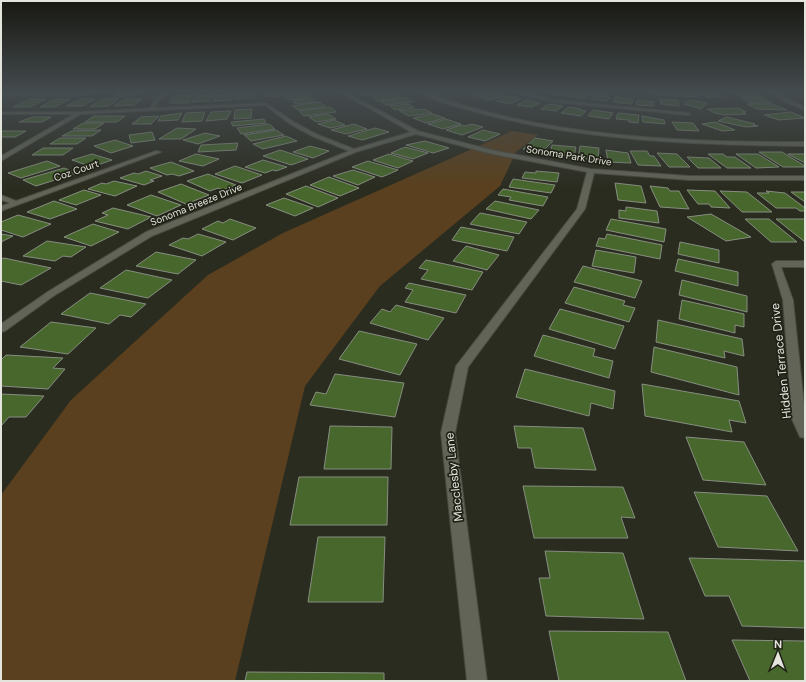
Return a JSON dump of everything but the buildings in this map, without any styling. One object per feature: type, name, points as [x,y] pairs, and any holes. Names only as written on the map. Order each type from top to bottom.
[{"type":"street","points":[[1,159],[61,124]]},
{"type":"street","points":[[294,124],[314,135],[354,151]]},
{"type":"street","name":"Sonoma Park Drive","points":[[401,124],[416,132],[492,152],[591,171],[690,178],[805,178]]},
{"type":"street","points":[[537,124],[654,139],[746,144],[805,144]]},
{"type":"street","name":"Sonoma Breeze Drive","points":[[1,329],[52,293],[149,234],[354,151],[416,132]]},
{"type":"street","name":"Coz Court","points":[[1,209],[158,152]]},
{"type":"street","name":"Macclesby Lane","points":[[477,681],[448,433],[462,366],[581,209],[591,171]]},
{"type":"street","points":[[1,197],[15,203]]},
{"type":"street","name":"Hidden Terrace Drive","points":[[805,264],[776,264],[788,300],[799,419],[805,433]]},
{"type":"shaded area","points":[[512,131],[538,135],[516,152],[500,186],[380,286],[305,386],[235,681],[1,681],[1,495],[71,400],[208,275],[283,233]]}]
